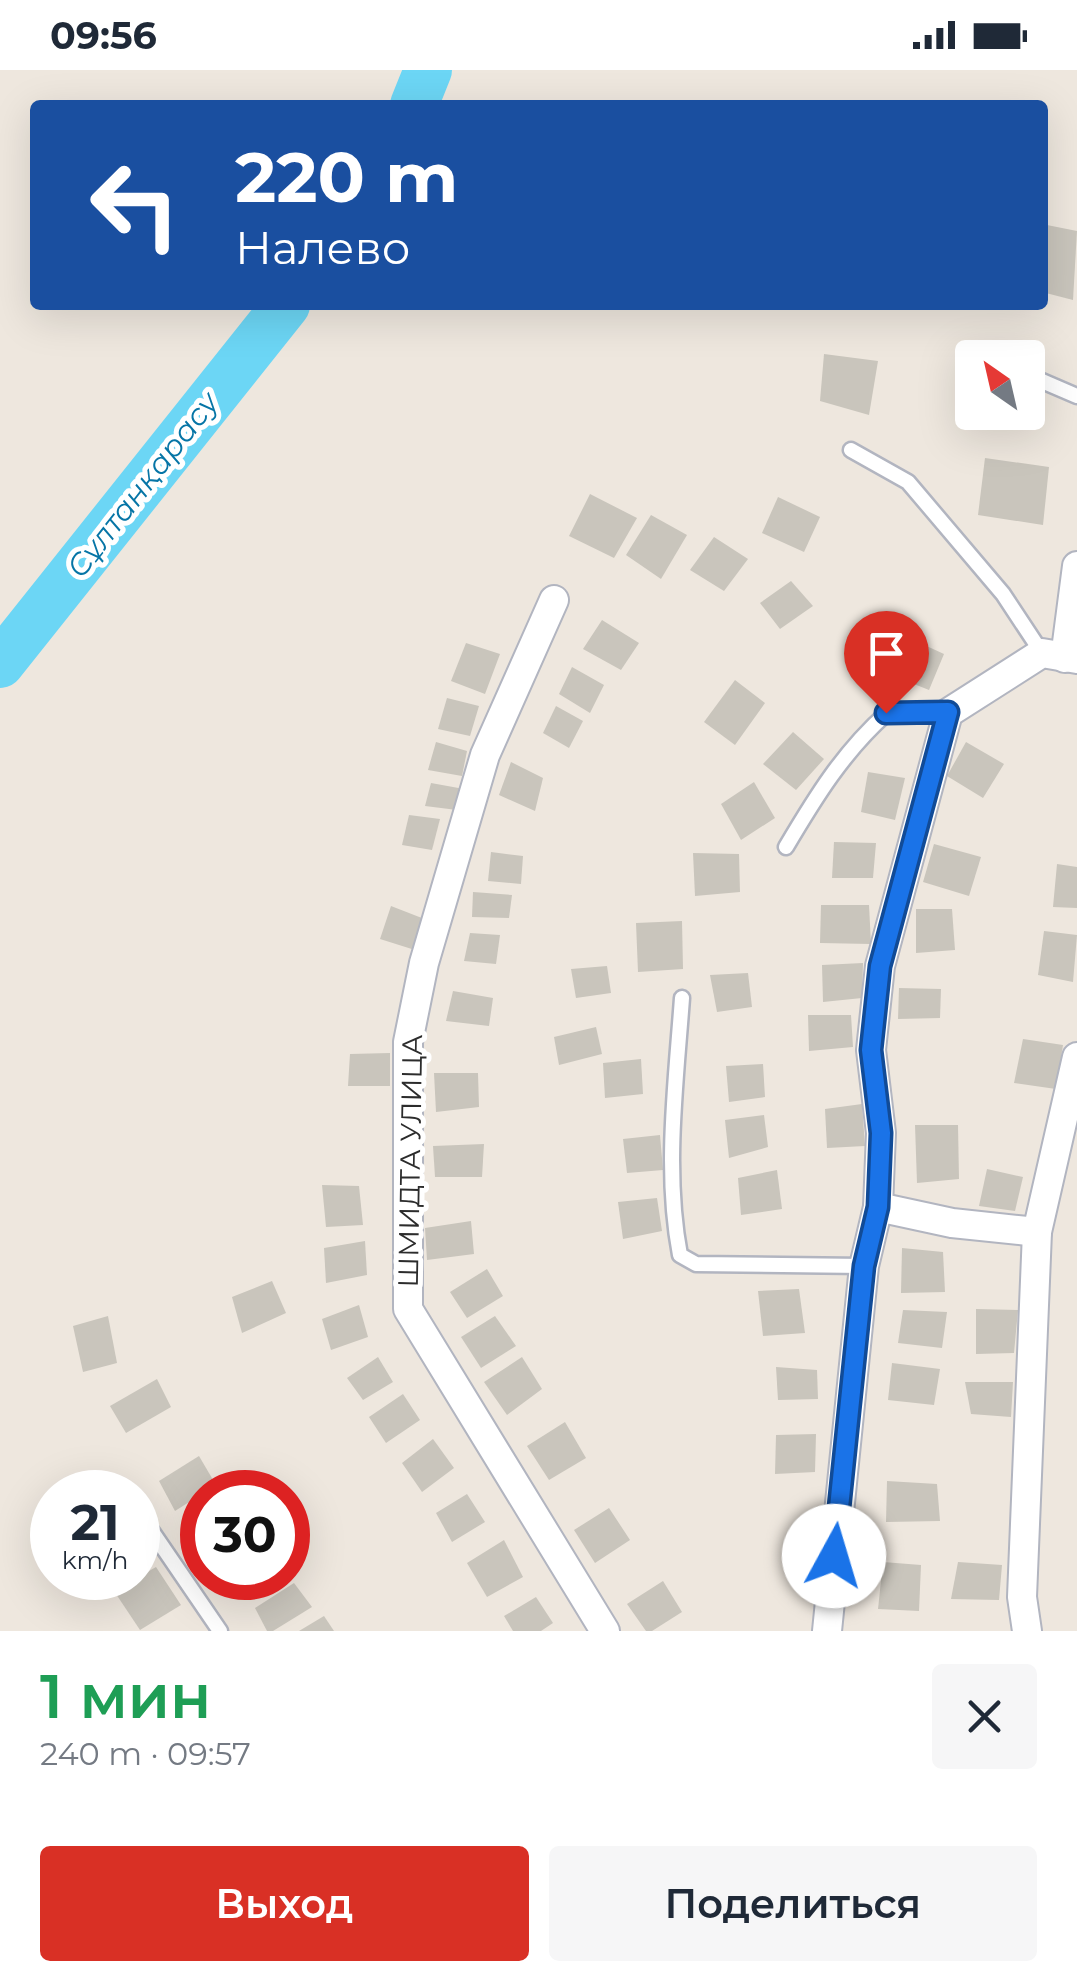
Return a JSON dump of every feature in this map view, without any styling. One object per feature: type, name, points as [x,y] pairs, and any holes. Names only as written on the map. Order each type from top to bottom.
[{"type":"street","points":[[827,1631],[864,1266],[878,1207],[881,1133],[871,1050],[880,966],[948,712],[1061,657],[1077,566]]},
{"type":"street","name":"ШМИДТА УЛИЦА","points":[[554,600],[485,754],[424,963],[408,1042],[408,1309],[606,1631]]},
{"type":"street","points":[[1027,1631],[1022,1597],[1038,1232],[1077,1057]]},
{"type":"street","points":[[878,1207],[952,1223],[1038,1232]]},
{"type":"lane","points":[[1045,382],[1077,396]]},
{"type":"lane","points":[[851,450],[908,482],[1061,657]]},
{"type":"lane","points":[[786,848],[826,779],[886,713],[948,712]]},
{"type":"lane","points":[[682,998],[675,1090],[673,1217],[680,1254],[696,1264],[864,1266]]},
{"type":"lane","points":[[160,1544],[220,1631]]},
{"type":"building","points":[[1048,225],[1077,231],[1073,300],[1048,294]]},
{"type":"building","points":[[824,354],[878,361],[869,415],[820,401]]},
{"type":"building","points":[[985,458],[1049,467],[1043,525],[978,515]]},
{"type":"building","points":[[590,494],[637,518],[614,558],[569,536]]},
{"type":"building","points":[[778,497],[820,517],[804,552],[762,533]]},
{"type":"building","points":[[651,515],[687,535],[661,579],[626,555]]},
{"type":"building","points":[[714,537],[748,559],[724,591],[690,570]]},
{"type":"building","points":[[791,581],[813,606],[780,629],[760,603]]},
{"type":"building","points":[[602,620],[639,643],[621,670],[583,649]]},
{"type":"building","points":[[909,638],[944,654],[929,690],[894,676]]},
{"type":"building","points":[[466,643],[500,654],[485,694],[451,681]]},
{"type":"building","points":[[572,667],[604,685],[590,713],[559,694]]},
{"type":"building","points":[[735,680],[765,703],[735,745],[704,722]]},
{"type":"building","points":[[447,698],[479,706],[470,736],[438,729]]},
{"type":"building","points":[[556,706],[583,721],[569,748],[543,733]]},
{"type":"building","points":[[793,732],[824,759],[796,790],[763,764]]},
{"type":"building","points":[[436,742],[467,751],[462,776],[428,770]]},
{"type":"building","points":[[966,742],[1004,764],[983,798],[947,776]]},
{"type":"building","points":[[511,762],[543,778],[535,811],[499,795]]},
{"type":"building","points":[[868,772],[905,778],[895,820],[861,812]]},
{"type":"building","points":[[754,782],[775,818],[741,840],[721,804]]},
{"type":"building","points":[[431,783],[464,789],[457,810],[425,806]]},
{"type":"building","points":[[409,815],[440,819],[432,850],[402,845]]},
{"type":"building","points":[[834,842],[876,843],[873,878],[832,878]]},
{"type":"building","points":[[934,844],[981,857],[969,896],[923,882]]},
{"type":"building","points":[[491,852],[523,856],[521,884],[488,881]]},
{"type":"building","points":[[693,853],[739,854],[740,892],[695,896]]},
{"type":"building","points":[[1057,864],[1077,867],[1077,908],[1053,907]]},
{"type":"building","points":[[473,892],[512,895],[509,918],[472,917]]},
{"type":"building","points":[[821,905],[869,905],[871,944],[820,943]]},
{"type":"building","points":[[391,906],[427,920],[415,950],[380,939]]},
{"type":"building","points":[[916,909],[952,909],[955,950],[916,953]]},
{"type":"building","points":[[682,921],[683,969],[638,972],[636,923]]},
{"type":"building","points":[[1044,931],[1077,935],[1073,982],[1038,975]]},
{"type":"building","points":[[470,933],[500,935],[496,964],[464,961]]},
{"type":"building","points":[[863,963],[862,998],[823,1002],[822,965]]},
{"type":"building","points":[[607,966],[611,993],[576,998],[571,969]]},
{"type":"building","points":[[748,973],[752,1007],[717,1012],[710,975]]},
{"type":"building","points":[[899,988],[941,989],[940,1018],[898,1019]]},
{"type":"building","points":[[453,991],[493,998],[489,1026],[446,1021]]},
{"type":"building","points":[[808,1015],[851,1015],[853,1047],[809,1051]]},
{"type":"building","points":[[596,1027],[602,1054],[559,1065],[554,1037]]},
{"type":"building","points":[[1023,1039],[1063,1045],[1056,1089],[1014,1083]]},
{"type":"building","points":[[390,1053],[390,1086],[348,1086],[350,1054]]},
{"type":"building","points":[[641,1059],[643,1094],[605,1098],[603,1063]]},
{"type":"building","points":[[763,1064],[765,1097],[729,1102],[726,1066]]},
{"type":"building","points":[[434,1073],[478,1073],[479,1107],[436,1112]]},
{"type":"building","points":[[862,1104],[865,1146],[827,1148],[825,1109]]},
{"type":"building","points":[[764,1115],[768,1147],[729,1158],[725,1120]]},
{"type":"building","points":[[915,1125],[958,1125],[959,1179],[917,1183]]},
{"type":"building","points":[[660,1135],[663,1170],[627,1173],[623,1139]]},
{"type":"building","points":[[484,1144],[482,1177],[435,1177],[433,1146]]},
{"type":"building","points":[[987,1169],[1023,1177],[1015,1211],[979,1206]]},
{"type":"building","points":[[777,1170],[782,1209],[741,1215],[738,1178]]},
{"type":"building","points":[[322,1185],[359,1186],[363,1225],[326,1227]]},
{"type":"building","points":[[657,1198],[662,1231],[623,1239],[618,1202]]},
{"type":"building","points":[[471,1221],[474,1254],[427,1260],[425,1228]]},
{"type":"building","points":[[365,1241],[367,1275],[326,1283],[324,1248]]},
{"type":"building","points":[[902,1248],[943,1252],[945,1292],[901,1293]]},
{"type":"building","points":[[487,1269],[503,1296],[467,1318],[450,1292]]},
{"type":"building","points":[[272,1281],[286,1313],[242,1333],[232,1297]]},
{"type":"building","points":[[799,1289],[805,1333],[763,1336],[758,1291]]},
{"type":"building","points":[[359,1305],[368,1337],[331,1350],[322,1319]]},
{"type":"building","points":[[976,1309],[1018,1310],[1014,1353],[976,1354]]},
{"type":"building","points":[[903,1310],[947,1312],[942,1348],[898,1343]]},
{"type":"building","points":[[108,1316],[117,1363],[83,1372],[73,1326]]},
{"type":"building","points":[[495,1316],[516,1346],[481,1368],[461,1337]]},
{"type":"building","points":[[378,1357],[393,1382],[363,1400],[347,1378]]},
{"type":"building","points":[[522,1357],[542,1389],[507,1415],[484,1382]]},
{"type":"building","points":[[892,1363],[940,1369],[934,1405],[888,1400]]},
{"type":"building","points":[[776,1367],[817,1370],[818,1399],[778,1400]]},
{"type":"building","points":[[157,1379],[171,1407],[126,1433],[110,1406]]},
{"type":"building","points":[[965,1382],[1013,1382],[1011,1417],[971,1414]]},
{"type":"building","points":[[403,1394],[420,1420],[386,1443],[369,1417]]},
{"type":"building","points":[[565,1422],[586,1458],[549,1480],[527,1446]]},
{"type":"building","points":[[816,1434],[815,1472],[775,1474],[776,1435]]},
{"type":"building","points":[[433,1439],[454,1468],[422,1492],[402,1463]]},
{"type":"building","points":[[199,1456],[207,1470],[180,1470],[180,1508],[175,1511],[160,1480]]},
{"type":"building","points":[[887,1481],[937,1484],[940,1521],[886,1522]]},
{"type":"building","points":[[467,1494],[485,1522],[452,1542],[436,1513]]},
{"type":"building","points":[[609,1508],[630,1540],[595,1563],[574,1530]]},
{"type":"building","points":[[504,1540],[523,1577],[487,1597],[467,1563]]},
{"type":"building","points":[[883,1562],[921,1565],[919,1611],[878,1609]]},
{"type":"building","points":[[958,1562],[1002,1565],[999,1600],[951,1599]]},
{"type":"building","points":[[160,1573],[181,1605],[140,1630],[120,1600],[160,1600]]},
{"type":"building","points":[[663,1581],[682,1612],[646,1631],[627,1604]]},
{"type":"building","points":[[536,1597],[553,1623],[541,1631],[513,1631],[504,1616]]},
{"type":"building","points":[[267,1600],[307,1600],[312,1607],[273,1631],[267,1631],[255,1608]]},
{"type":"building","points":[[324,1616],[334,1631],[299,1631]]},
{"type":"waterway","name":"Сұлтанқарасу","points":[[416,100],[428,70]]},
{"type":"waterway","name":"Сұлтанқарасу","points":[[0,664],[282,310]]},
{"type":"route","points":[[834,1556],[864,1266],[878,1207],[881,1133],[871,1050],[880,966],[948,712],[886,713]]}]
